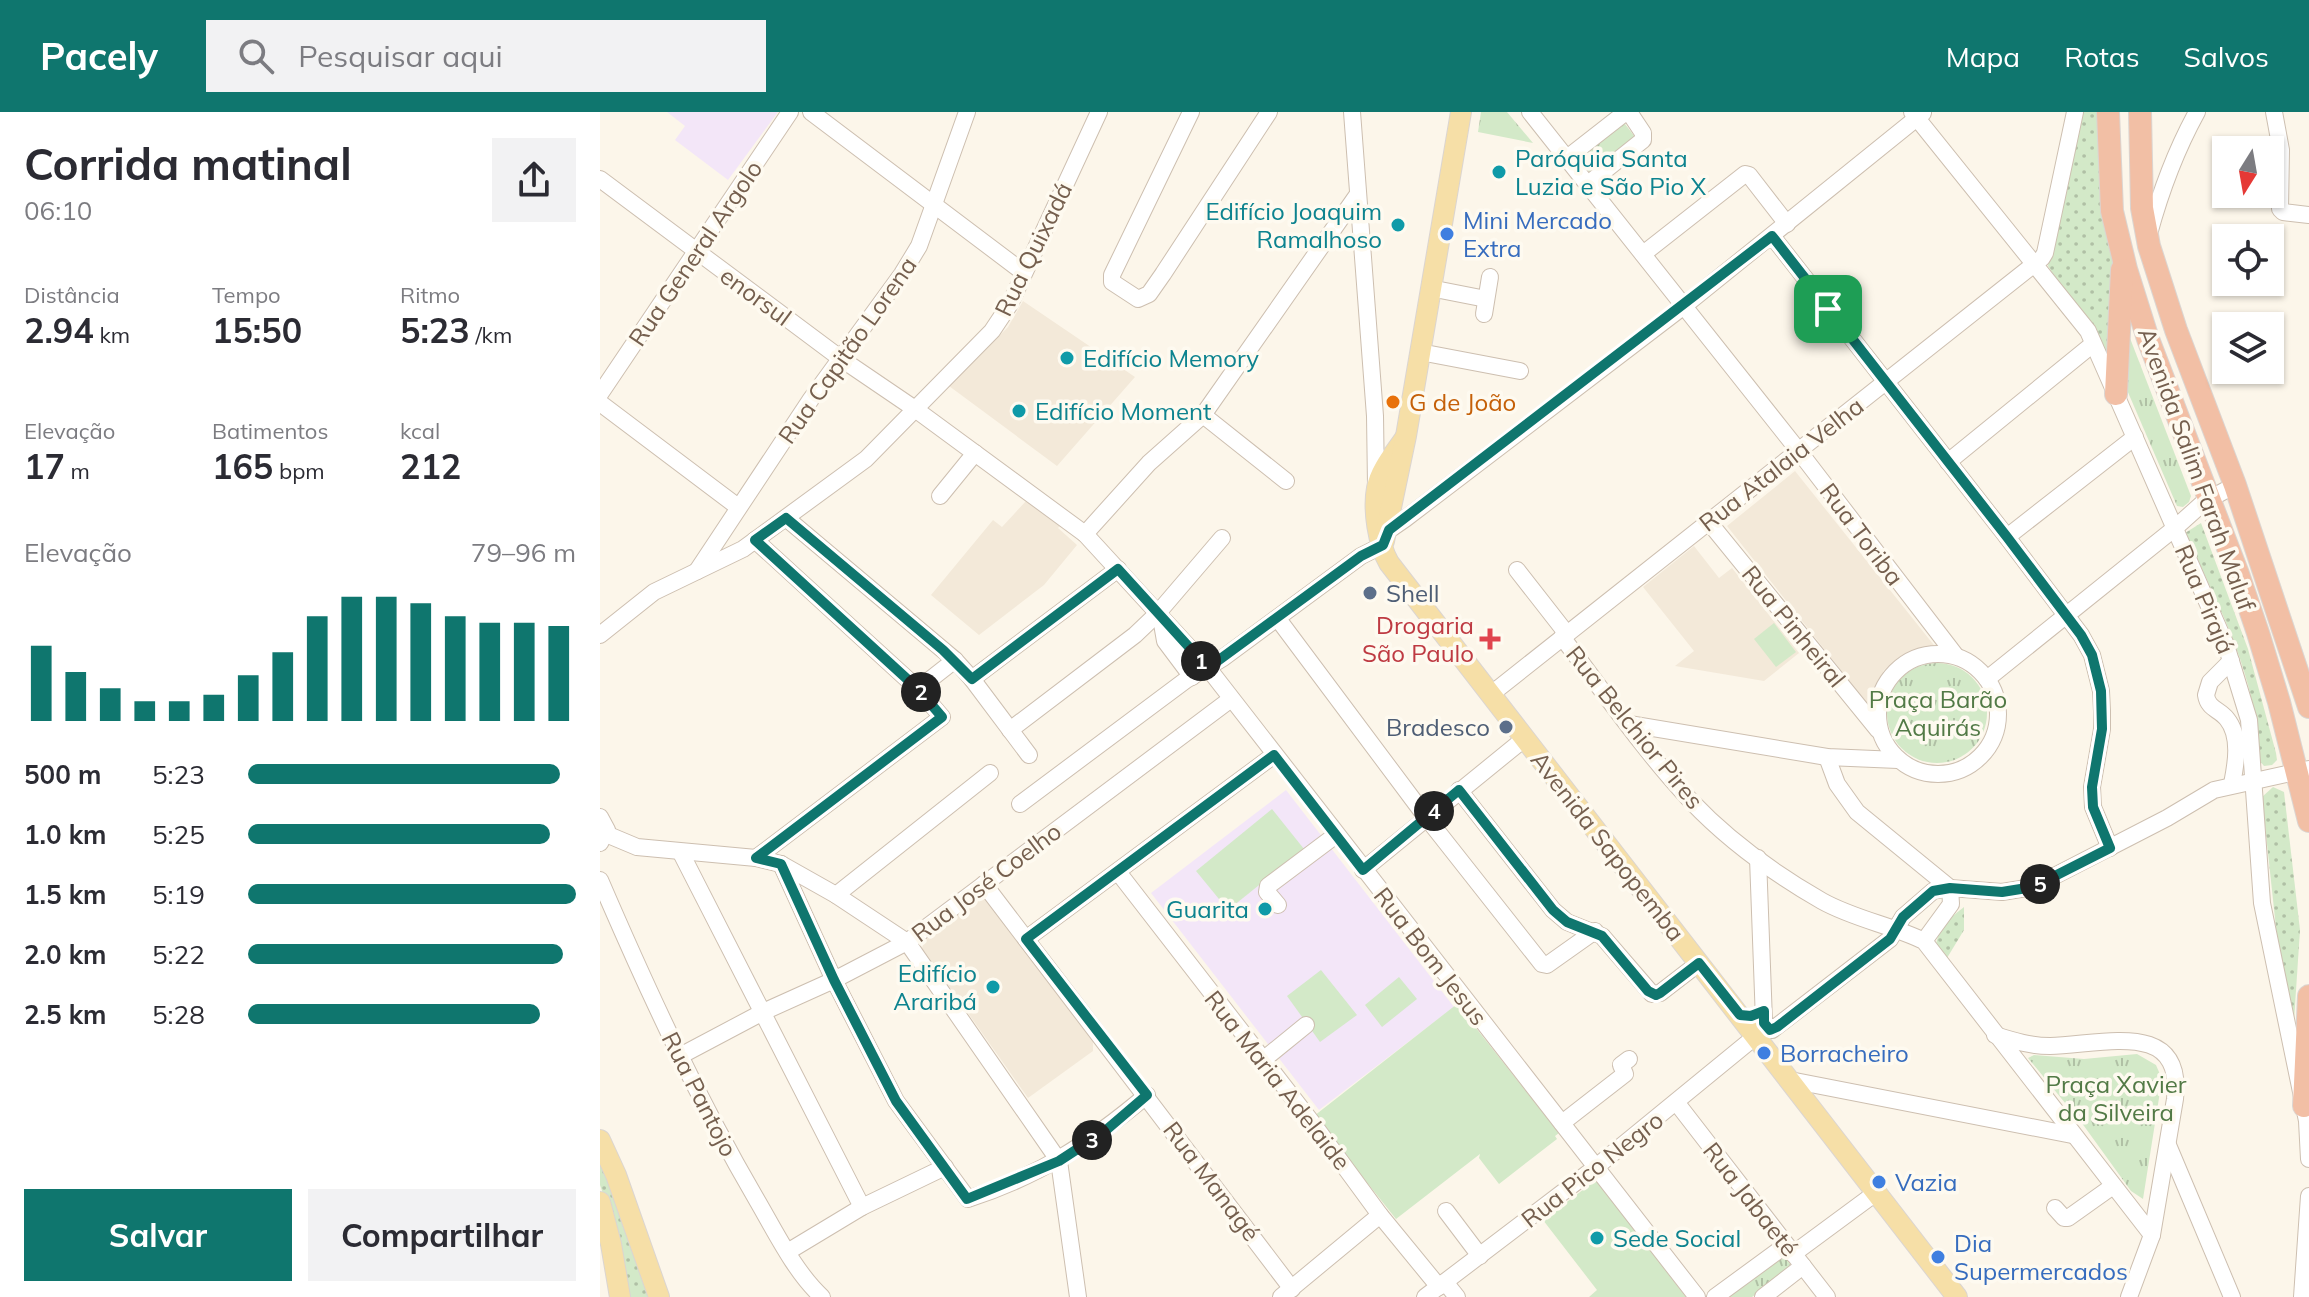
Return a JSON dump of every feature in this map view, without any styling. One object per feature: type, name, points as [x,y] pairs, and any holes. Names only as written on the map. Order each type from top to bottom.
[{"type":"highway","name":"Avenida Salim Farah Maluf","points":[[2108,112],[2112,211],[2123,257],[2148,339],[2258,633],[2303,770],[2309,821]]},
{"type":"highway","name":"Avenida Salim Farah Maluf","points":[[2140,112],[2142,208],[2148,240],[2176,330],[2235,485],[2309,707]]},
{"type":"highway","points":[[2116,394],[2123,257]]},
{"type":"highway","points":[[2304,1106],[2309,996]]},
{"type":"main road","name":"Avenida Sapopemba","points":[[1383,535],[1393,505],[1461,112]]},
{"type":"main road","name":"Avenida Sapopemba","points":[[1405,438],[1387,464],[1377,488],[1386,558],[1957,1297]]},
{"type":"main road","points":[[1387,464],[1393,505]]},
{"type":"main road","points":[[600,1140],[616,1175],[659,1297]]},
{"type":"main road","points":[[600,1202],[620,1297]]},
{"type":"street","name":"Rua General Argolo","points":[[600,394],[790,112]]},
{"type":"street","points":[[811,112],[1023,272]]},
{"type":"street","name":"Rua Capitão Lorena","points":[[696,572],[840,358],[911,260],[935,206],[967,112]]},
{"type":"street","name":"Rua Quixadá","points":[[601,631],[654,592],[723,560],[755,540],[866,459],[1001,320],[1099,112]]},
{"type":"street","points":[[1191,112],[1114,269],[1112,282],[1138,299],[1149,294],[1269,112]]},
{"type":"street","points":[[1352,112],[1377,488]]},
{"type":"street","name":"Rua Toriba","points":[[1530,112],[1798,450],[1956,656]]},
{"type":"street","points":[[1567,158],[1628,112],[1643,133],[1643,140],[1588,184]]},
{"type":"street","points":[[2034,264],[2045,253],[2075,112]]},
{"type":"street","points":[[2148,240],[2163,182],[2197,112]]},
{"type":"street","points":[[2274,112],[2281,150],[2279,208],[2283,212],[2309,215]]},
{"type":"street","points":[[1020,804],[1361,556],[1383,535],[1684,306],[1918,114]]},
{"type":"street","name":"Rua Pirajá","points":[[1918,114],[2088,331],[2231,661],[2249,720],[2262,903],[2304,1106],[2309,1159]]},
{"type":"street","points":[[1643,254],[1745,174],[1749,175],[1787,224]]},
{"type":"street","name":"enorsul","points":[[600,179],[840,358],[915,409]]},
{"type":"street","points":[[1085,534],[1149,463],[1203,415],[1358,194]]},
{"type":"street","points":[[1772,236],[2007,537],[2067,616],[2092,655],[2101,691],[2102,729],[2092,787],[2093,807],[2110,848]]},
{"type":"street","name":"Rua Atalaia Velha","points":[[1490,695],[2034,264]]},
{"type":"street","points":[[1430,288],[1485,307],[1490,277]]},
{"type":"street","points":[[1948,462],[2093,344]]},
{"type":"street","points":[[1420,352],[1520,371]]},
{"type":"street","points":[[600,403],[738,507]]},
{"type":"street","name":"Rua Bom Jesus","points":[[915,409],[1085,534],[1208,668],[1697,1297]]},
{"type":"street","points":[[1203,415],[1286,481]]},
{"type":"street","points":[[1374,431],[1387,464]]},
{"type":"street","points":[[2007,537],[2135,437]]},
{"type":"street","points":[[940,496],[975,453]]},
{"type":"street","points":[[1987,679],[2209,499],[2235,485]]},
{"type":"street","points":[[786,518],[955,660],[1029,755]]},
{"type":"street","name":"Rua Pinheiral","points":[[1708,521],[1879,731]]},
{"type":"street","points":[[1010,730],[1159,616],[1222,538]]},
{"type":"street","points":[[755,540],[918,689],[942,717],[756,858]]},
{"type":"street","points":[[972,679],[1118,569]]},
{"type":"street","points":[[1517,570],[1564,636]]},
{"type":"street","name":"Rua Bom Jesus","points":[[1159,616],[1165,641],[1192,677]]},
{"type":"street","points":[[1278,619],[1426,817],[1542,964],[1547,965],[1595,931]]},
{"type":"street","name":"Rua Belchior Pires","points":[[1564,636],[1692,802],[1758,858],[1780,876],[1826,904],[1924,941],[2152,1235]]},
{"type":"street","points":[[1629,724],[1827,757],[1898,760],[1923,772],[1952,773],[1970,765],[1985,752],[1995,735],[1999,716],[1996,697],[1987,679],[1973,665],[1956,656],[1928,655],[1902,664],[1889,678],[1880,694],[1877,712],[1879,731],[1898,760]]},
{"type":"street","points":[[918,689],[955,660]]},
{"type":"street","points":[[2231,661],[2210,682],[2206,695],[2212,708],[2234,729],[2236,751],[2232,784]]},
{"type":"street","name":"Rua José Coelho","points":[[680,1056],[907,942],[1231,699]]},
{"type":"street","points":[[1363,870],[1524,739]]},
{"type":"street","points":[[1026,939],[1274,755]]},
{"type":"street","points":[[1827,757],[1837,784],[1857,812],[1950,888],[1951,904],[1924,941]]},
{"type":"street","points":[[1758,858],[1764,1011],[1765,1025],[1770,1030],[1890,939],[1903,917],[1933,891],[1950,888],[1986,892],[2033,887],[2214,790],[2303,770]]},
{"type":"street","points":[[836,895],[990,773]]},
{"type":"street","points":[[1459,790],[1560,917],[1595,931],[1611,944],[1652,994],[1660,993],[1699,963]]},
{"type":"street","points":[[602,824],[637,847],[756,858],[781,864],[836,895],[907,942],[1059,1161],[1078,1297]]},
{"type":"street","points":[[1278,905],[1267,892],[1268,886],[1336,835]]},
{"type":"street","points":[[681,853],[862,1207]]},
{"type":"street","points":[[781,864],[834,980],[896,1101],[969,1199],[1059,1161],[1105,1131],[1147,1095]]},
{"type":"street","name":"Rua Maria Adelaide","points":[[1118,872],[1436,1288],[1457,1297]]},
{"type":"street","name":"Rua Pantojo","points":[[600,880],[642,977],[735,1163],[789,1251],[822,1297]]},
{"type":"street","name":"Rua Managé","points":[[984,884],[1147,1095],[1286,1293]]},
{"type":"street","points":[[1740,1015],[1751,1016],[1764,1011]]},
{"type":"street","points":[[1263,1060],[1306,1025]]},
{"type":"street","points":[[1995,1035],[2046,1046],[2135,1042],[2154,1046],[2166,1053],[2174,1065],[2177,1080],[2152,1235],[2129,1297]]},
{"type":"street","name":"Rua Pico Negro","points":[[1436,1288],[1596,1167],[1756,1036]]},
{"type":"street","points":[[1562,1123],[1625,1074],[1621,1065],[1629,1059]]},
{"type":"street","points":[[1790,1080],[2072,1135]]},
{"type":"street","name":"Rua Jabaeté","points":[[1676,1102],[1827,1297]]},
{"type":"street","points":[[2168,1145],[2232,1297]]},
{"type":"street","points":[[789,1251],[862,1207],[945,1167]]},
{"type":"street","points":[[2055,1208],[2064,1218],[2068,1218],[2113,1186]]},
{"type":"street","points":[[1715,1297],[1794,1255],[1877,1192]]},
{"type":"street","points":[[2302,1297],[2309,1196]]},
{"type":"street","points":[[1446,1211],[1480,1256]]},
{"type":"street","points":[[1286,1293],[1380,1215]]},
{"type":"street","points":[[1763,1297],[1794,1255]]},
{"type":"shaded area","points":[[667,112],[778,112],[728,180],[675,140],[685,126]]},
{"type":"shaded area","points":[[1023,301],[1135,377],[1057,466],[949,386],[1008,327]]},
{"type":"shaded area","points":[[1795,471],[1937,649],[1902,655],[1884,670],[1871,708],[1727,526]]},
{"type":"shaded area","points":[[1026,501],[1060,526],[1058,528],[1077,545],[1044,585],[979,635],[931,595],[993,520],[1002,527]]},
{"type":"shaded area","points":[[1694,546],[1719,578],[1732,568],[1799,653],[1764,681],[1675,666],[1694,651],[1643,587]]},
{"type":"shaded area","points":[[1286,790],[1454,1007],[1319,1110],[1151,893]]},
{"type":"shaded area","points":[[979,897],[986,899],[1093,1040],[1093,1051],[1028,1098],[922,948],[925,938]]},
{"type":"green space","points":[[1481,112],[1507,112],[1533,143],[1478,132]]},
{"type":"green space","points":[[2082,112],[2101,112],[2118,266],[2109,362],[2048,266]]},
{"type":"green space","points":[[1622,120],[1635,137],[1589,172],[1576,156]]},
{"type":"green space","points":[[2128,333],[2191,496],[2183,507],[2177,506],[2127,390]]},
{"type":"green space","points":[[2201,523],[2248,649],[2276,753],[2277,760],[2272,765],[2264,766],[2259,760],[2257,729],[2244,671],[2223,615],[2185,533]]},
{"type":"green space","points":[[1774,623],[1796,652],[1776,667],[1754,639]]},
{"type":"green space","name":"Praça Barão Aquirás","points":[[1937,663],[1956,667],[1972,678],[1983,694],[1987,713],[1983,732],[1972,748],[1956,759],[1937,763],[1918,759],[1902,748],[1891,732],[1887,713],[1891,694],[1902,678],[1918,667]]},
{"type":"green space","points":[[2273,787],[2284,792],[2300,930],[2294,1021],[2286,1021],[2262,797]]},
{"type":"green space","points":[[1272,809],[1304,849],[1228,910],[1196,871]]},
{"type":"green space","points":[[1964,907],[1964,930],[1947,958],[1936,945],[1939,933]]},
{"type":"green space","points":[[1321,970],[1357,1015],[1320,1042],[1287,996]]},
{"type":"green space","points":[[1399,977],[1417,999],[1382,1027],[1365,1005]]},
{"type":"green space","points":[[1457,1004],[1559,1133],[1555,1136],[1557,1139],[1499,1184],[1479,1158],[1480,1154],[1396,1219],[1314,1116]]},
{"type":"green space","name":"Praça Xavier da Silveira","points":[[2137,1054],[2156,1065],[2162,1079],[2143,1199],[2131,1191],[2084,1126],[2028,1058],[2034,1055],[2084,1059]]},
{"type":"green space","points":[[600,1164],[648,1297],[626,1297],[613,1223],[600,1185]]},
{"type":"green space","points":[[1596,1180],[1686,1297],[1589,1297],[1597,1290],[1543,1220]]},
{"type":"green space","points":[[1784,1256],[1790,1264],[1788,1269],[1752,1297],[1725,1297]]},
{"type":"place","name":"Paróquia Santa Luzia e São Pio X","points":[[1499,172]]},
{"type":"place","name":"Edifício Joaquim Ramalhoso","points":[[1398,225]]},
{"type":"place","name":"Mini Mercado Extra","points":[[1447,234]]},
{"type":"place","name":"Edifício Memory","points":[[1067,358]]},
{"type":"place","name":"G de João","points":[[1393,402]]},
{"type":"place","name":"Edifício Moment","points":[[1019,411]]},
{"type":"place","name":"Shell","points":[[1370,593]]},
{"type":"place","name":"Drogaria São Paulo","points":[[1490,639]]},
{"type":"place","name":"Bradesco","points":[[1506,727]]},
{"type":"place","name":"Guarita","points":[[1265,909]]},
{"type":"place","name":"Edifício Araribá","points":[[993,987]]},
{"type":"place","name":"Borracheiro","points":[[1764,1053]]},
{"type":"place","name":"Vazia","points":[[1879,1182]]},
{"type":"place","name":"Sede Social","points":[[1597,1238]]},
{"type":"place","name":"Dia Supermercados","points":[[1938,1257]]},
{"type":"route","points":[[1772,236],[1828,309],[2007,537],[2081,635],[2092,655],[2101,691],[2102,729],[2092,787],[2093,807],[2110,848],[2033,887],[2002,892],[1950,888],[1933,891],[1903,917],[1890,939],[1770,1030],[1764,1023],[1764,1011],[1751,1016],[1740,1015],[1699,963],[1660,993],[1656,995],[1648,991],[1602,936],[1567,922],[1553,910],[1459,790],[1363,870],[1274,755],[1026,939],[1147,1095],[1105,1131],[1059,1161],[967,1199],[896,1101],[834,980],[781,864],[756,858],[942,717],[918,689],[858,632],[755,540],[786,518],[955,660],[972,679],[1118,569],[1208,668],[1361,556],[1383,545],[1389,530],[1772,236]]}]
